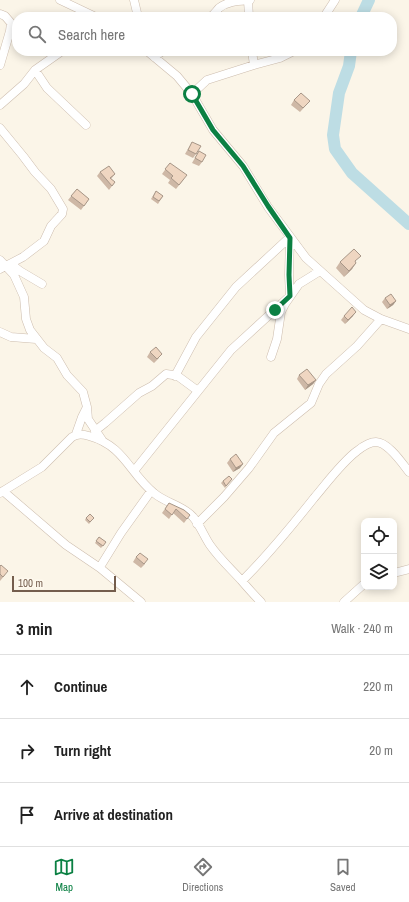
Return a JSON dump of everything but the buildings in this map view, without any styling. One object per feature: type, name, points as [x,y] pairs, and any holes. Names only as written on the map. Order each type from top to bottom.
[{"type":"street","points":[[60,0],[85,12]]},
{"type":"street","points":[[134,0],[137,12]]},
{"type":"street","points":[[216,12],[235,0],[249,0],[249,12]]},
{"type":"street","points":[[328,12],[336,0]]},
{"type":"street","points":[[0,14],[5,16],[11,23],[0,65]]},
{"type":"street","points":[[0,104],[24,84],[35,70],[55,56]]},
{"type":"street","points":[[157,56],[154,58],[177,76],[192,94],[213,130],[243,166],[268,206],[306,258],[364,310],[381,319],[409,329]]},
{"type":"street","points":[[253,56],[254,64]]},
{"type":"street","points":[[192,94],[207,80],[254,64],[286,56]]},
{"type":"street","points":[[35,70],[47,88],[86,125]]},
{"type":"street","points":[[0,128],[34,172],[51,190],[63,209],[62,214],[51,226],[44,240],[23,256],[4,264]]},
{"type":"street","points":[[290,238],[290,296]]},
{"type":"street","points":[[175,376],[196,337],[236,287],[290,238]]},
{"type":"street","points":[[4,264],[20,271],[42,284]]},
{"type":"street","points":[[4,264],[14,275],[24,297],[26,319],[30,330],[44,348],[57,358],[67,375],[83,392],[87,407],[88,419],[102,440]]},
{"type":"street","points":[[271,357],[277,339],[281,312],[290,296],[299,284],[320,271]]},
{"type":"street","points":[[134,471],[231,350],[290,296]]},
{"type":"street","points":[[197,524],[250,468],[274,433],[311,403],[319,384],[326,374],[356,346],[381,319]]},
{"type":"street","points":[[0,332],[11,337],[36,339]]},
{"type":"street","points":[[95,431],[105,424],[139,393],[152,386],[166,374],[175,376],[198,391]]},
{"type":"street","points":[[87,407],[76,434],[42,467],[1,492],[66,545],[100,567],[141,602]]},
{"type":"street","points":[[76,434],[102,440],[114,448],[151,491],[183,509],[192,516],[209,544],[261,602]]},
{"type":"street","points":[[242,581],[279,541],[339,469],[356,451],[368,444],[375,442],[381,443],[388,447],[409,472]]},
{"type":"street","points":[[100,567],[121,533],[151,491]]},
{"type":"street","points":[[397,572],[409,569]]},
{"type":"street","points":[[344,602],[361,587]]},
{"type":"waterway","points":[[363,12],[369,0]]},
{"type":"waterway","points":[[350,56],[349,66],[339,93],[333,135],[335,149],[352,173],[409,224]]},
{"type":"route","points":[[192,94],[213,130],[243,166],[290,238],[290,296],[275,310]]}]
